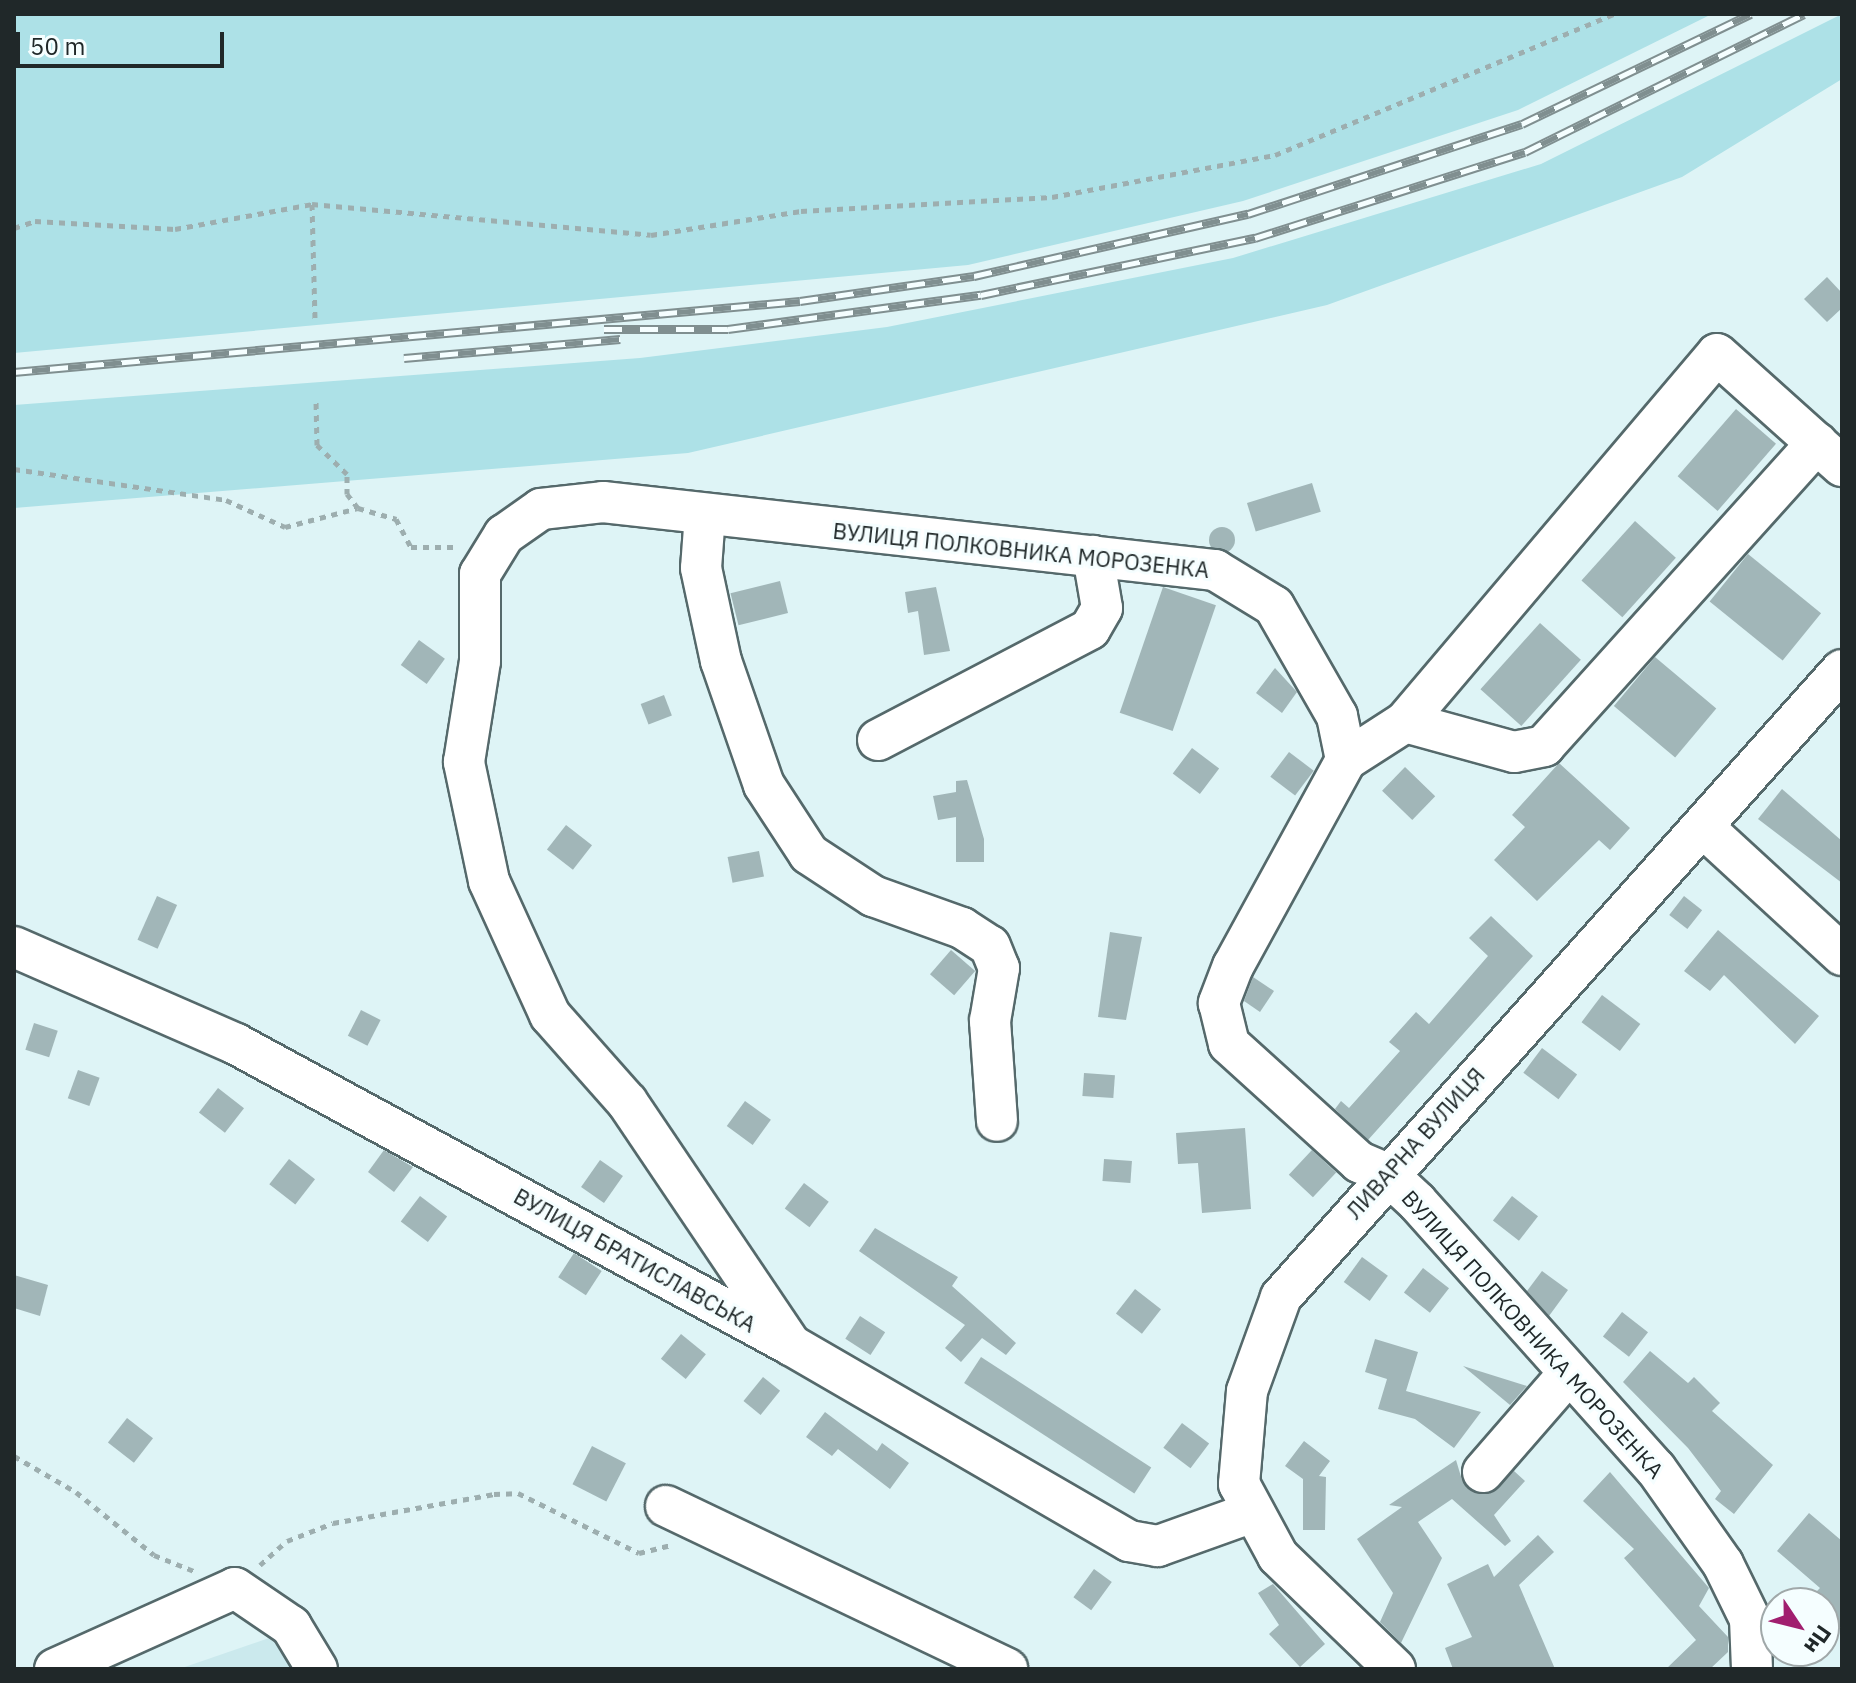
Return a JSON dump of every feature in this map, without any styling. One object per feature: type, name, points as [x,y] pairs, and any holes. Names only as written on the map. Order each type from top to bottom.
[{"type":"street","points":[[1346,760],[1405,722],[1717,354],[1830,455],[1544,746],[1514,752],[1405,722]]},
{"type":"street","name":"ВУЛИЦЯ ПОЛКОВНИКА МОРОЗЕНКА","points":[[791,1345],[627,1102],[550,1015],[489,881],[464,762],[480,661],[480,574],[504,535],[541,509],[603,502],[1215,570],[1274,606],[1337,716],[1346,760],[1219,1003],[1229,1044],[1359,1162],[1387,1174],[1656,1469],[1723,1564],[1750,1619],[1752,1669]]},
{"type":"street","points":[[705,514],[701,568],[721,661],[764,785],[809,854],[873,896],[962,928],[990,946],[999,968],[990,1021],[997,1121]]},
{"type":"street","points":[[878,740],[1090,629],[1102,608],[1093,556]]},
{"type":"street","name":"ЛИВАРНА ВУЛИЦЯ","points":[[1250,1513],[1238,1447],[1266,1333],[1296,1277],[1842,670]]},
{"type":"street","points":[[1703,827],[1842,955]]},
{"type":"street","name":"ВУЛИЦЯ БРАТИСЛАВСЬКА","points":[[14,947],[236,1044],[791,1345],[1136,1544],[1177,1541],[1250,1513]]},
{"type":"street","points":[[1483,1472],[1569,1373]]},
{"type":"street","points":[[666,1506],[731,1531],[1007,1669]]},
{"type":"street","points":[[1250,1513],[1314,1597],[1395,1669]]},
{"type":"street","points":[[55,1669],[235,1588],[291,1626],[317,1669]]},
{"type":"path","points":[[14,228],[35,221],[175,229],[312,204],[651,235],[801,211],[1052,197],[1275,155],[1614,14]]},
{"type":"path","points":[[312,204],[315,319]]},
{"type":"path","points":[[316,402],[317,445],[347,474],[347,494],[358,508]]},
{"type":"path","points":[[14,469],[226,500],[285,527],[358,508],[396,519],[411,547],[469,547],[504,535]]},
{"type":"path","points":[[14,1456],[76,1492],[154,1555],[235,1588],[287,1541],[448,1497],[518,1493],[639,1553],[731,1531]]},
{"type":"shaded area","points":[[14,14],[1712,14],[1518,110],[1243,201],[968,265],[14,353]]},
{"type":"shaded area","points":[[1842,14],[1842,79],[1682,177],[1327,305],[688,453],[14,508],[14,405],[640,358],[887,327],[1233,258],[1541,164]]},
{"type":"shaded area","points":[[272,1637],[291,1669],[179,1669]]},
{"type":"building","points":[[1827,277],[1842,293],[1842,308],[1827,322],[1804,299]]},
{"type":"building","points":[[1736,409],[1776,444],[1718,511],[1678,476]]},
{"type":"building","points":[[1312,483],[1321,512],[1256,532],[1247,503]]},
{"type":"building","points":[[1635,521],[1676,558],[1622,617],[1581,580]]},
{"type":"building","points":[[1222,527],[1231,531],[1235,540],[1231,549],[1222,553],[1213,549],[1209,540],[1213,531]]},
{"type":"building","points":[[1748,554],[1821,613],[1783,661],[1710,601]]},
{"type":"building","points":[[780,581],[788,613],[738,625],[731,593]]},
{"type":"building","points":[[936,587],[950,651],[924,655],[918,611],[908,613],[905,592]]},
{"type":"building","points":[[1163,587],[1216,605],[1173,731],[1120,713]]},
{"type":"building","points":[[1540,623],[1581,660],[1521,726],[1480,689]]},
{"type":"building","points":[[419,640],[445,659],[427,684],[401,665]]},
{"type":"building","points":[[1655,657],[1716,708],[1675,757],[1614,706]]},
{"type":"building","points":[[1275,668],[1297,692],[1282,713],[1256,693]]},
{"type":"building","points":[[664,695],[672,716],[649,724],[641,704]]},
{"type":"building","points":[[1192,748],[1219,768],[1200,794],[1173,774]]},
{"type":"building","points":[[1289,752],[1314,771],[1295,795],[1270,777]]},
{"type":"building","points":[[1559,763],[1630,828],[1610,850],[1599,840],[1537,901],[1494,860],[1525,827],[1512,815]]},
{"type":"building","points":[[1405,767],[1435,796],[1412,820],[1382,791]]},
{"type":"building","points":[[967,780],[984,839],[984,862],[956,862],[956,817],[938,820],[933,796],[956,792],[956,781]]},
{"type":"building","points":[[1782,789],[1842,841],[1842,883],[1758,819]]},
{"type":"building","points":[[566,825],[592,845],[573,870],[547,849]]},
{"type":"building","points":[[759,851],[764,877],[733,883],[728,857]]},
{"type":"building","points":[[157,896],[177,905],[158,949],[137,940]]},
{"type":"building","points":[[1684,896],[1702,910],[1687,929],[1669,915]]},
{"type":"building","points":[[1491,916],[1533,956],[1368,1140],[1335,1109],[1341,1101],[1349,1108],[1400,1051],[1389,1042],[1416,1012],[1429,1024],[1488,956],[1469,938]]},
{"type":"building","points":[[1718,930],[1819,1016],[1795,1044],[1724,975],[1710,991],[1684,971]]},
{"type":"building","points":[[1110,932],[1142,937],[1126,1020],[1098,1017]]},
{"type":"building","points":[[951,950],[975,971],[954,995],[930,974]]},
{"type":"building","points":[[1253,977],[1274,991],[1260,1012],[1244,1001]]},
{"type":"building","points":[[1602,995],[1640,1024],[1620,1051],[1582,1022]]},
{"type":"building","points":[[361,1010],[381,1020],[367,1046],[348,1036]]},
{"type":"building","points":[[34,1023],[58,1031],[49,1057],[25,1050]]},
{"type":"building","points":[[1542,1048],[1577,1074],[1558,1099],[1523,1073]]},
{"type":"building","points":[[78,1070],[100,1078],[89,1106],[68,1098]]},
{"type":"building","points":[[1084,1073],[1115,1075],[1113,1098],[1082,1096]]},
{"type":"building","points":[[218,1088],[244,1108],[225,1133],[199,1112]]},
{"type":"building","points":[[745,1101],[771,1120],[753,1145],[727,1126]]},
{"type":"building","points":[[1245,1128],[1251,1209],[1202,1213],[1198,1163],[1178,1164],[1176,1133]]},
{"type":"building","points":[[384,1150],[413,1167],[394,1192],[368,1172]]},
{"type":"building","points":[[1312,1150],[1336,1173],[1313,1197],[1289,1175]]},
{"type":"building","points":[[289,1159],[315,1179],[295,1205],[269,1184]]},
{"type":"building","points":[[1104,1159],[1132,1161],[1130,1183],[1102,1181]]},
{"type":"building","points":[[600,1160],[623,1176],[604,1203],[581,1187]]},
{"type":"building","points":[[804,1183],[829,1202],[809,1227],[785,1209]]},
{"type":"building","points":[[420,1196],[447,1216],[428,1242],[401,1222]]},
{"type":"building","points":[[1512,1196],[1538,1216],[1519,1241],[1493,1220]]},
{"type":"building","points":[[875,1228],[958,1277],[952,1286],[1016,1343],[1006,1355],[982,1338],[961,1362],[945,1348],[965,1325],[859,1251]]},
{"type":"building","points":[[574,1253],[602,1271],[586,1295],[558,1277]]},
{"type":"building","points":[[1362,1257],[1388,1276],[1370,1301],[1344,1282]]},
{"type":"building","points":[[1423,1268],[1449,1288],[1430,1313],[1404,1292]]},
{"type":"building","points":[[1542,1271],[1568,1290],[1549,1316],[1527,1291]]},
{"type":"building","points":[[14,1275],[48,1285],[40,1316],[14,1308]]},
{"type":"building","points":[[1135,1289],[1161,1309],[1142,1334],[1116,1313]]},
{"type":"building","points":[[1622,1312],[1648,1332],[1629,1357],[1603,1336]]},
{"type":"building","points":[[860,1316],[885,1332],[870,1355],[845,1339]]},
{"type":"building","points":[[681,1334],[706,1354],[686,1379],[661,1359]]},
{"type":"building","points":[[1375,1339],[1418,1352],[1406,1391],[1481,1412],[1454,1448],[1415,1419],[1378,1409],[1387,1379],[1365,1372]]},
{"type":"building","points":[[1650,1351],[1688,1383],[1694,1377],[1720,1403],[1712,1411],[1773,1465],[1734,1514],[1715,1499],[1721,1491],[1688,1448],[1623,1382]]},
{"type":"building","points":[[981,1357],[1151,1468],[1134,1494],[964,1383]]},
{"type":"building","points":[[1463,1366],[1527,1386],[1510,1405]]},
{"type":"building","points":[[763,1377],[780,1391],[761,1415],[743,1401]]},
{"type":"building","points":[[825,1412],[877,1451],[882,1443],[909,1463],[890,1489],[838,1449],[832,1456],[806,1437]]},
{"type":"building","points":[[127,1418],[153,1438],[134,1463],[108,1442]]},
{"type":"building","points":[[1182,1423],[1209,1443],[1190,1468],[1163,1448]]},
{"type":"building","points":[[1304,1441],[1330,1461],[1319,1476],[1326,1477],[1325,1530],[1303,1530],[1303,1479],[1285,1466]]},
{"type":"building","points":[[592,1446],[626,1463],[606,1502],[572,1484]]},
{"type":"building","points":[[1456,1460],[1462,1480],[1478,1494],[1491,1493],[1514,1471],[1525,1481],[1494,1515],[1511,1541],[1505,1546],[1452,1499],[1418,1522],[1442,1558],[1401,1643],[1380,1622],[1393,1593],[1357,1539],[1402,1507],[1389,1505]]},
{"type":"building","points":[[1610,1472],[1709,1588],[1699,1606],[1728,1637],[1728,1652],[1710,1669],[1666,1669],[1696,1640],[1624,1558],[1634,1549],[1583,1501]]},
{"type":"building","points":[[1809,1513],[1842,1541],[1842,1629],[1840,1587],[1819,1587],[1777,1551]]},
{"type":"building","points":[[1538,1535],[1554,1552],[1519,1585],[1555,1669],[1453,1669],[1445,1648],[1472,1637],[1447,1584],[1488,1564],[1494,1577]]},
{"type":"building","points":[[1094,1569],[1112,1582],[1091,1610],[1073,1597]]},
{"type":"building","points":[[1273,1584],[1325,1644],[1300,1667],[1269,1634],[1279,1625],[1258,1593]]},
{"type":"railway","points":[[14,372],[800,301],[974,276],[1248,214],[1522,124],[1751,14]]},
{"type":"railway","points":[[604,329],[728,329],[981,295],[1255,238],[1525,152],[1804,14]]},
{"type":"railway","points":[[404,358],[620,339]]}]
